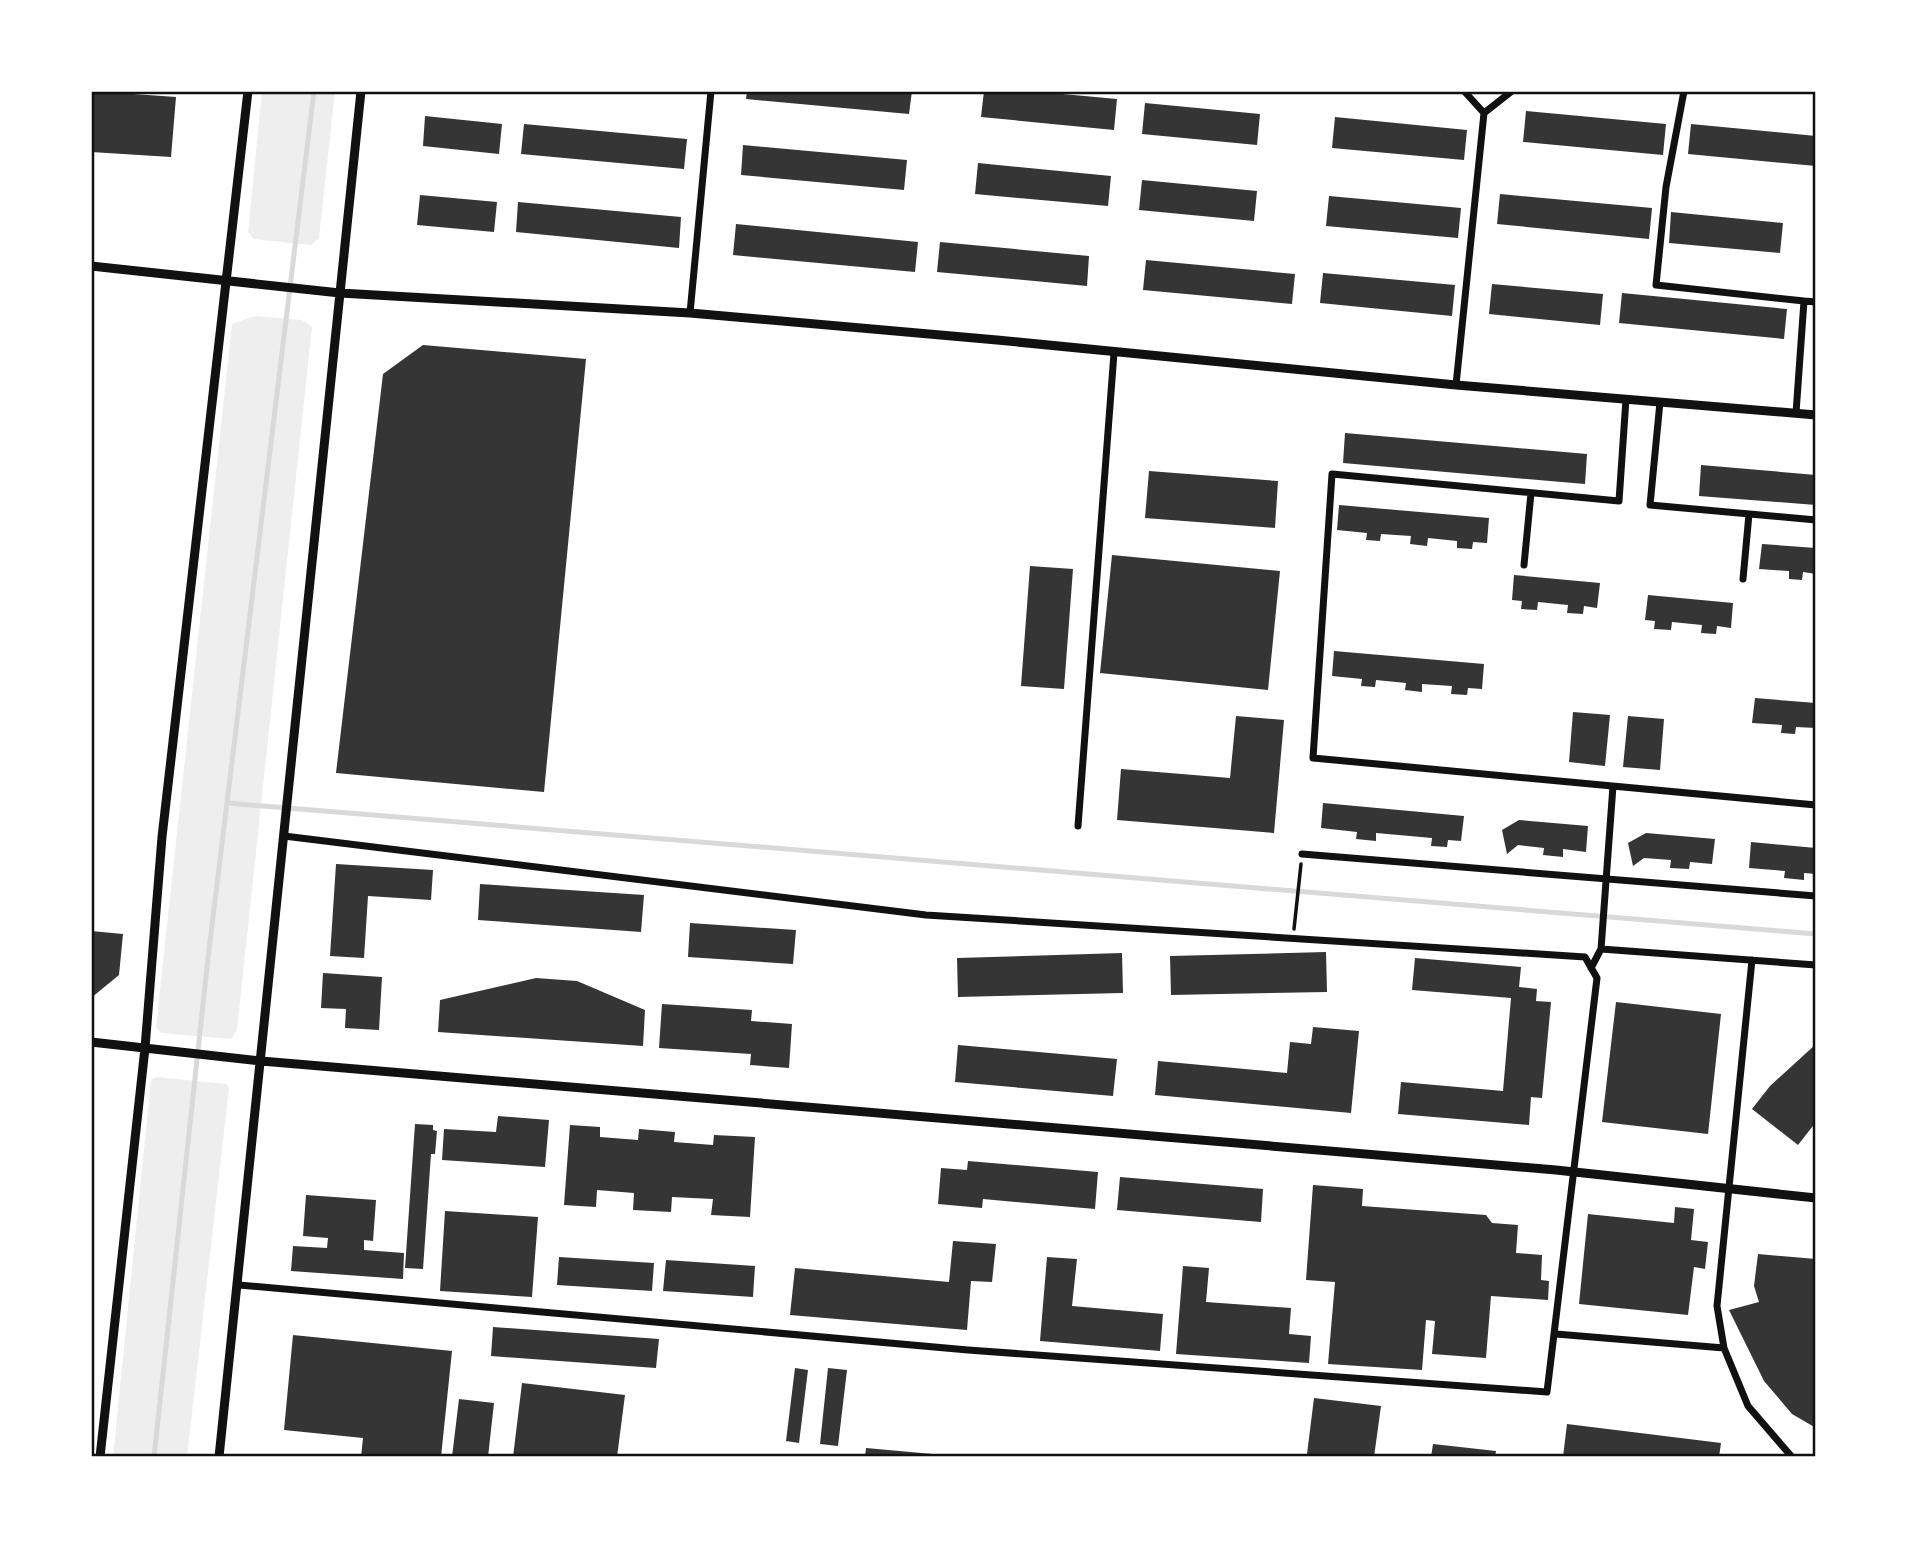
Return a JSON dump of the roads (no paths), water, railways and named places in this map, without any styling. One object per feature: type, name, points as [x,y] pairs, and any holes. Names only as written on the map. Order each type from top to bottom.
[{"type":"street","points":[[100,1457],[145,1048],[162,837],[248,91]]},
{"type":"street","points":[[219,1457],[239,1285],[361,91]]},
{"type":"street","points":[[690,313],[711,91]]},
{"type":"street","points":[[1464,91],[1484,113]]},
{"type":"street","points":[[1456,385],[1484,113],[1512,91]]},
{"type":"street","points":[[1684,91],[1666,187],[1656,285],[1816,302]]},
{"type":"street","points":[[91,266],[340,293],[690,313],[1456,385],[1816,415]]},
{"type":"street","points":[[1796,413],[1804,301]]},
{"type":"street","points":[[1078,826],[1114,353]]},
{"type":"street","points":[[1626,399],[1619,501],[1332,474],[1313,758],[1816,805]]},
{"type":"street","points":[[1660,402],[1650,505],[1816,520]]},
{"type":"street","points":[[1524,565],[1531,493]]},
{"type":"street","points":[[1743,579],[1749,514]]},
{"type":"street","points":[[1591,968],[1601,949],[1613,786]]},
{"type":"street","points":[[239,1285],[968,1350],[1547,1392],[1597,978],[1584,957],[926,915],[284,836]]},
{"type":"street","points":[[1302,854],[1816,896]]},
{"type":"street","points":[[1601,949],[1816,965]]},
{"type":"street","points":[[1752,960],[1717,1307],[1724,1348],[1748,1406],[1792,1457]]},
{"type":"street","points":[[91,1042],[261,1061],[1573,1172],[1816,1198]]},
{"type":"street","points":[[1556,1334],[1724,1348]]},
{"type":"waterway","points":[[154,1457],[208,958],[314,91]]},
{"type":"waterway","points":[[227,803],[1816,934]]}]
